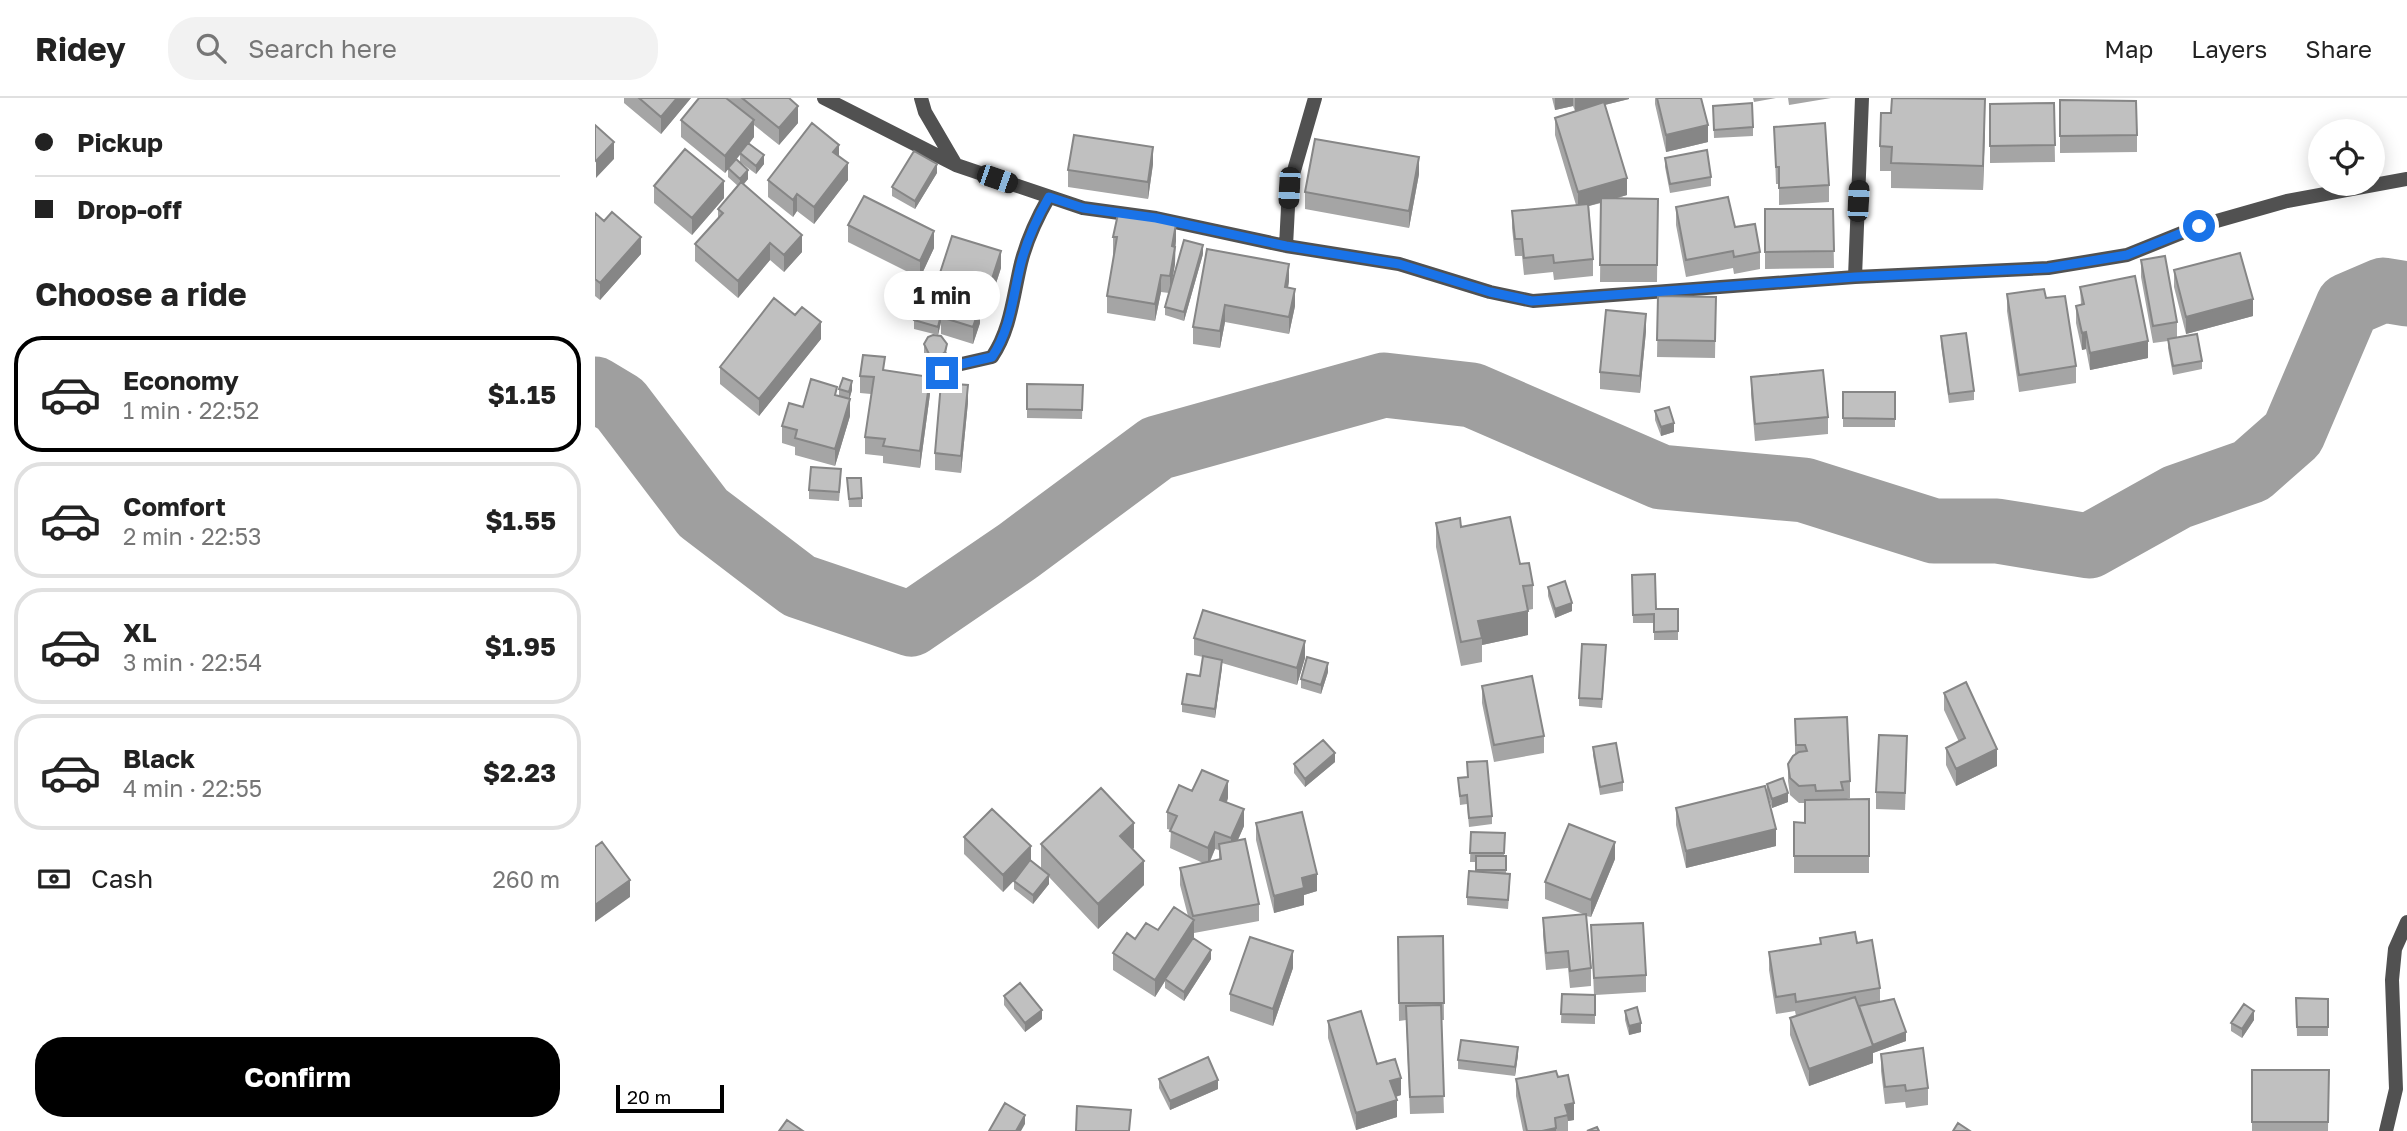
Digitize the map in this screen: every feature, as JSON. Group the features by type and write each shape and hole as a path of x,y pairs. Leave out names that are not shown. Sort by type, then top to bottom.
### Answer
{"street":[{"path":"824,98 956,164 1083,208 1156,218 1286,246 1399,264 1490,292 1532,301 1855,277 2048,268 2127,255 2199,226 2287,201 2407,178"},
{"path":"921,98 925,112 956,164"},
{"path":"1286,246 1289,188 1315,98"},
{"path":"1855,277 1862,98"},
{"path":"942,373 957,365 992,357 1003,340 1022,261 1034,224 1049,197"},
{"path":"2386,1131 2396,1089 2392,980 2395,949 2407,922"}],"building":[{"path":"639,98 677,98 661,117"},
{"path":"699,98 726,98 754,120 725,156 681,120"},
{"path":"742,98 789,98 798,106 779,128"},
{"path":"1657,98 1701,98 1708,125 1666,135"},
{"path":"1892,98 1985,99 1983,166 1891,163 1892,147 1880,146 1881,113 1891,113"},
{"path":"2060,100 2136,101 2137,135 2060,136"},
{"path":"1604,102 1627,178 1578,192 1555,118"},
{"path":"1752,103 1753,127 1714,130 1713,106"},
{"path":"2054,103 2055,145 1990,146 1990,104"},
{"path":"812,123 839,145 833,152 848,163 814,207 797,194 793,200 768,180"},
{"path":"1825,123 1829,185 1779,188 1774,127"},
{"path":"595,125 614,142 596,161 595,160"},
{"path":"1074,135 1153,147 1148,182 1068,170"},
{"path":"1315,139 1419,157 1409,211 1305,192"},
{"path":"748,143 764,155 756,166 740,153"},
{"path":"685,149 724,181 692,218 654,186"},
{"path":"1707,150 1711,177 1670,184 1665,158"},
{"path":"914,151 937,164 915,201 892,187"},
{"path":"736,159 748,170 740,179 728,168"},
{"path":"741,182 802,235 784,255 770,243 738,281 695,244 723,213 718,209"},
{"path":"864,196 934,231 920,261 848,225"},
{"path":"1728,197 1735,227 1755,224 1760,252 1734,257 1733,251 1686,260 1676,207"},
{"path":"1601,198 1658,199 1657,265 1600,265"},
{"path":"1588,204 1593,259 1554,263 1553,255 1524,258 1522,239 1515,239 1512,211"},
{"path":"1765,209 1833,209 1834,251 1765,252"},
{"path":"612,212 641,237 600,283 595,279 595,213 604,221"},
{"path":"1118,214 1176,224 1170,276 1161,275 1155,304 1107,296"},
{"path":"952,236 1001,251 986,297 966,291 963,301 980,306 973,327 941,317 953,280 939,276"},
{"path":"1184,240 1203,245 1184,312 1165,307"},
{"path":"1207,249 1289,264 1285,287 1295,289 1289,317 1225,305 1220,331 1193,327"},
{"path":"2240,253 2253,299 2186,317 2174,270"},
{"path":"2165,256 2177,322 2153,326 2141,260"},
{"path":"2135,276 2148,341 2090,353 2086,332 2082,333 2076,306 2084,304 2080,287"},
{"path":"923,283 947,290 938,327 914,320"},
{"path":"2044,289 2046,298 2065,296 2076,366 2019,375 2007,294"},
{"path":"1658,296 1716,297 1715,341 1657,340"},
{"path":"774,298 795,315 802,307 821,322 759,399 720,367"},
{"path":"1606,310 1646,314 1640,376 1600,372"},
{"path":"1966,333 1974,391 1949,394 1941,336"},
{"path":"2197,334 2202,361 2173,366 2168,339"},
{"path":"941,336 947,344 945,352 938,358 930,356 924,344 928,337"},
{"path":"863,355 885,357 883,370 930,377 920,451 883,446 885,439 865,437 874,377 860,376"},
{"path":"1823,370 1828,417 1755,424 1751,377"},
{"path":"843,378 852,381 849,392 839,389"},
{"path":"811,379 837,387 835,395 850,399 835,449 795,438 797,430 782,426 789,403 803,407"},
{"path":"941,383 968,385 961,456 935,453"},
{"path":"1027,384 1083,385 1082,410 1027,409"},
{"path":"1843,392 1895,392 1895,419 1843,418"},
{"path":"1669,407 1674,423 1661,427 1655,411"},
{"path":"811,467 841,469 839,492 809,490"},
{"path":"847,478 861,478 862,498 849,499"},
{"path":"1510,517 1520,564 1529,563 1533,585 1523,586 1528,611 1478,621 1482,638 1461,642 1436,523 1460,518 1461,527"},
{"path":"1655,574 1656,609 1678,609 1678,631 1654,632 1654,614 1633,615 1632,575"},
{"path":"1565,581 1572,603 1555,609 1548,587"},
{"path":"1203,610 1305,641 1297,668 1194,638"},
{"path":"1582,644 1606,645 1602,699 1579,698"},
{"path":"1203,656 1222,660 1215,709 1182,704 1187,674 1200,676"},
{"path":"1307,657 1328,663 1321,685 1301,679"},
{"path":"1532,676 1544,736 1494,745 1482,686"},
{"path":"1966,682 1997,749 1956,769 1946,748 1965,738 1944,693"},
{"path":"1847,717 1850,781 1841,782 1843,790 1816,791 1815,785 1799,786 1790,778 1788,764 1793,756 1807,751 1805,745 1796,745 1795,719"},
{"path":"1879,735 1907,736 1905,793 1876,792"},
{"path":"1323,740 1335,753 1305,779 1294,764"},
{"path":"1616,743 1623,782 1600,787 1593,747"},
{"path":"1487,761 1492,816 1469,818 1467,795 1460,796 1458,778 1468,777 1467,762"},
{"path":"1202,770 1228,781 1220,800 1244,809 1231,838 1215,832 1208,848 1170,831 1177,816 1167,812 1179,785 1192,791"},
{"path":"1783,778 1788,793 1772,799 1767,784"},
{"path":"1765,786 1776,829 1686,851 1676,808"},
{"path":"1101,788 1134,823 1120,836 1144,861 1098,904 1041,844"},
{"path":"1869,799 1869,856 1794,856 1794,822 1805,823 1805,800"},
{"path":"992,809 1031,846 1003,875 964,837"},
{"path":"1302,812 1317,874 1302,878 1304,888 1274,896 1256,823"},
{"path":"1569,824 1615,842 1591,900 1545,882"},
{"path":"1471,832 1505,833 1504,853 1470,853"},
{"path":"1245,839 1259,904 1193,916 1180,868 1221,859 1219,844"},
{"path":"602,842 630,880 595,905 595,847"},
{"path":"1476,856 1506,856 1506,870 1476,870"},
{"path":"1030,860 1049,875 1033,895 1014,881"},
{"path":"1469,871 1510,874 1508,900 1467,897"},
{"path":"1174,907 1194,920 1155,980 1113,953 1127,933 1135,939 1146,923 1158,930"},
{"path":"1586,914 1591,968 1570,971 1568,951 1546,953 1543,918"},
{"path":"1643,923 1646,975 1594,978 1591,925"},
{"path":"1855,932 1857,943 1872,940 1880,988 1796,1002 1795,994 1776,997 1769,952 1821,944 1820,938"},
{"path":"1443,936 1444,1003 1399,1003 1398,937"},
{"path":"1250,937 1293,951 1273,1009 1230,994"},
{"path":"1193,938 1211,950 1184,992 1165,979"},
{"path":"1020,983 1042,1010 1025,1023 1004,996"},
{"path":"1562,994 1595,995 1595,1015 1561,1014"},
{"path":"1855,997 1873,1046 1809,1069 1790,1018"},
{"path":"2296,998 2328,999 2328,1027 2297,1027"},
{"path":"1894,999 1906,1032 1873,1045 1859,1006"},
{"path":"2244,1004 2254,1011 2242,1029 2231,1023"},
{"path":"1441,1005 1444,1096 1410,1097 1406,1006"},
{"path":"1637,1007 1641,1023 1629,1026 1625,1011"},
{"path":"1361,1011 1377,1064 1395,1059 1401,1078 1390,1081 1397,1100 1356,1113 1328,1021"},
{"path":"1461,1040 1518,1047 1515,1067 1458,1060"},
{"path":"1923,1048 1928,1088 1906,1091 1905,1085 1885,1087 1881,1054"},
{"path":"1208,1057 1218,1080 1170,1101 1159,1079"},
{"path":"2252,1070 2329,1070 2328,1122 2252,1122"},
{"path":"1556,1071 1558,1077 1568,1075 1574,1103 1565,1105 1568,1115 1555,1118 1556,1128 1527,1131 1516,1079"},
{"path":"1005,1103 1025,1115 1016,1131 989,1131"},
{"path":"1077,1106 1131,1110 1129,1131 1076,1131"},
{"path":"787,1120 803,1131 779,1131"},
{"path":"1958,1123 1970,1131 1953,1131"}],"waterway":[{"path":"595,389 620,404 703,513 799,586 911,624 1018,551 1157,448 1384,385 1472,395 1661,477 1804,490 1934,531 1997,531 2089,546 2177,497 2251,471 2293,434 2348,305 2383,290 2407,294"}],"route":[{"path":"942,373 957,365 992,357 1003,340 1022,261 1034,224 1049,197 1083,208 1156,218 1286,246 1399,264 1490,292 1532,301 1855,277 2048,268 2127,255 2199,226"}]}
